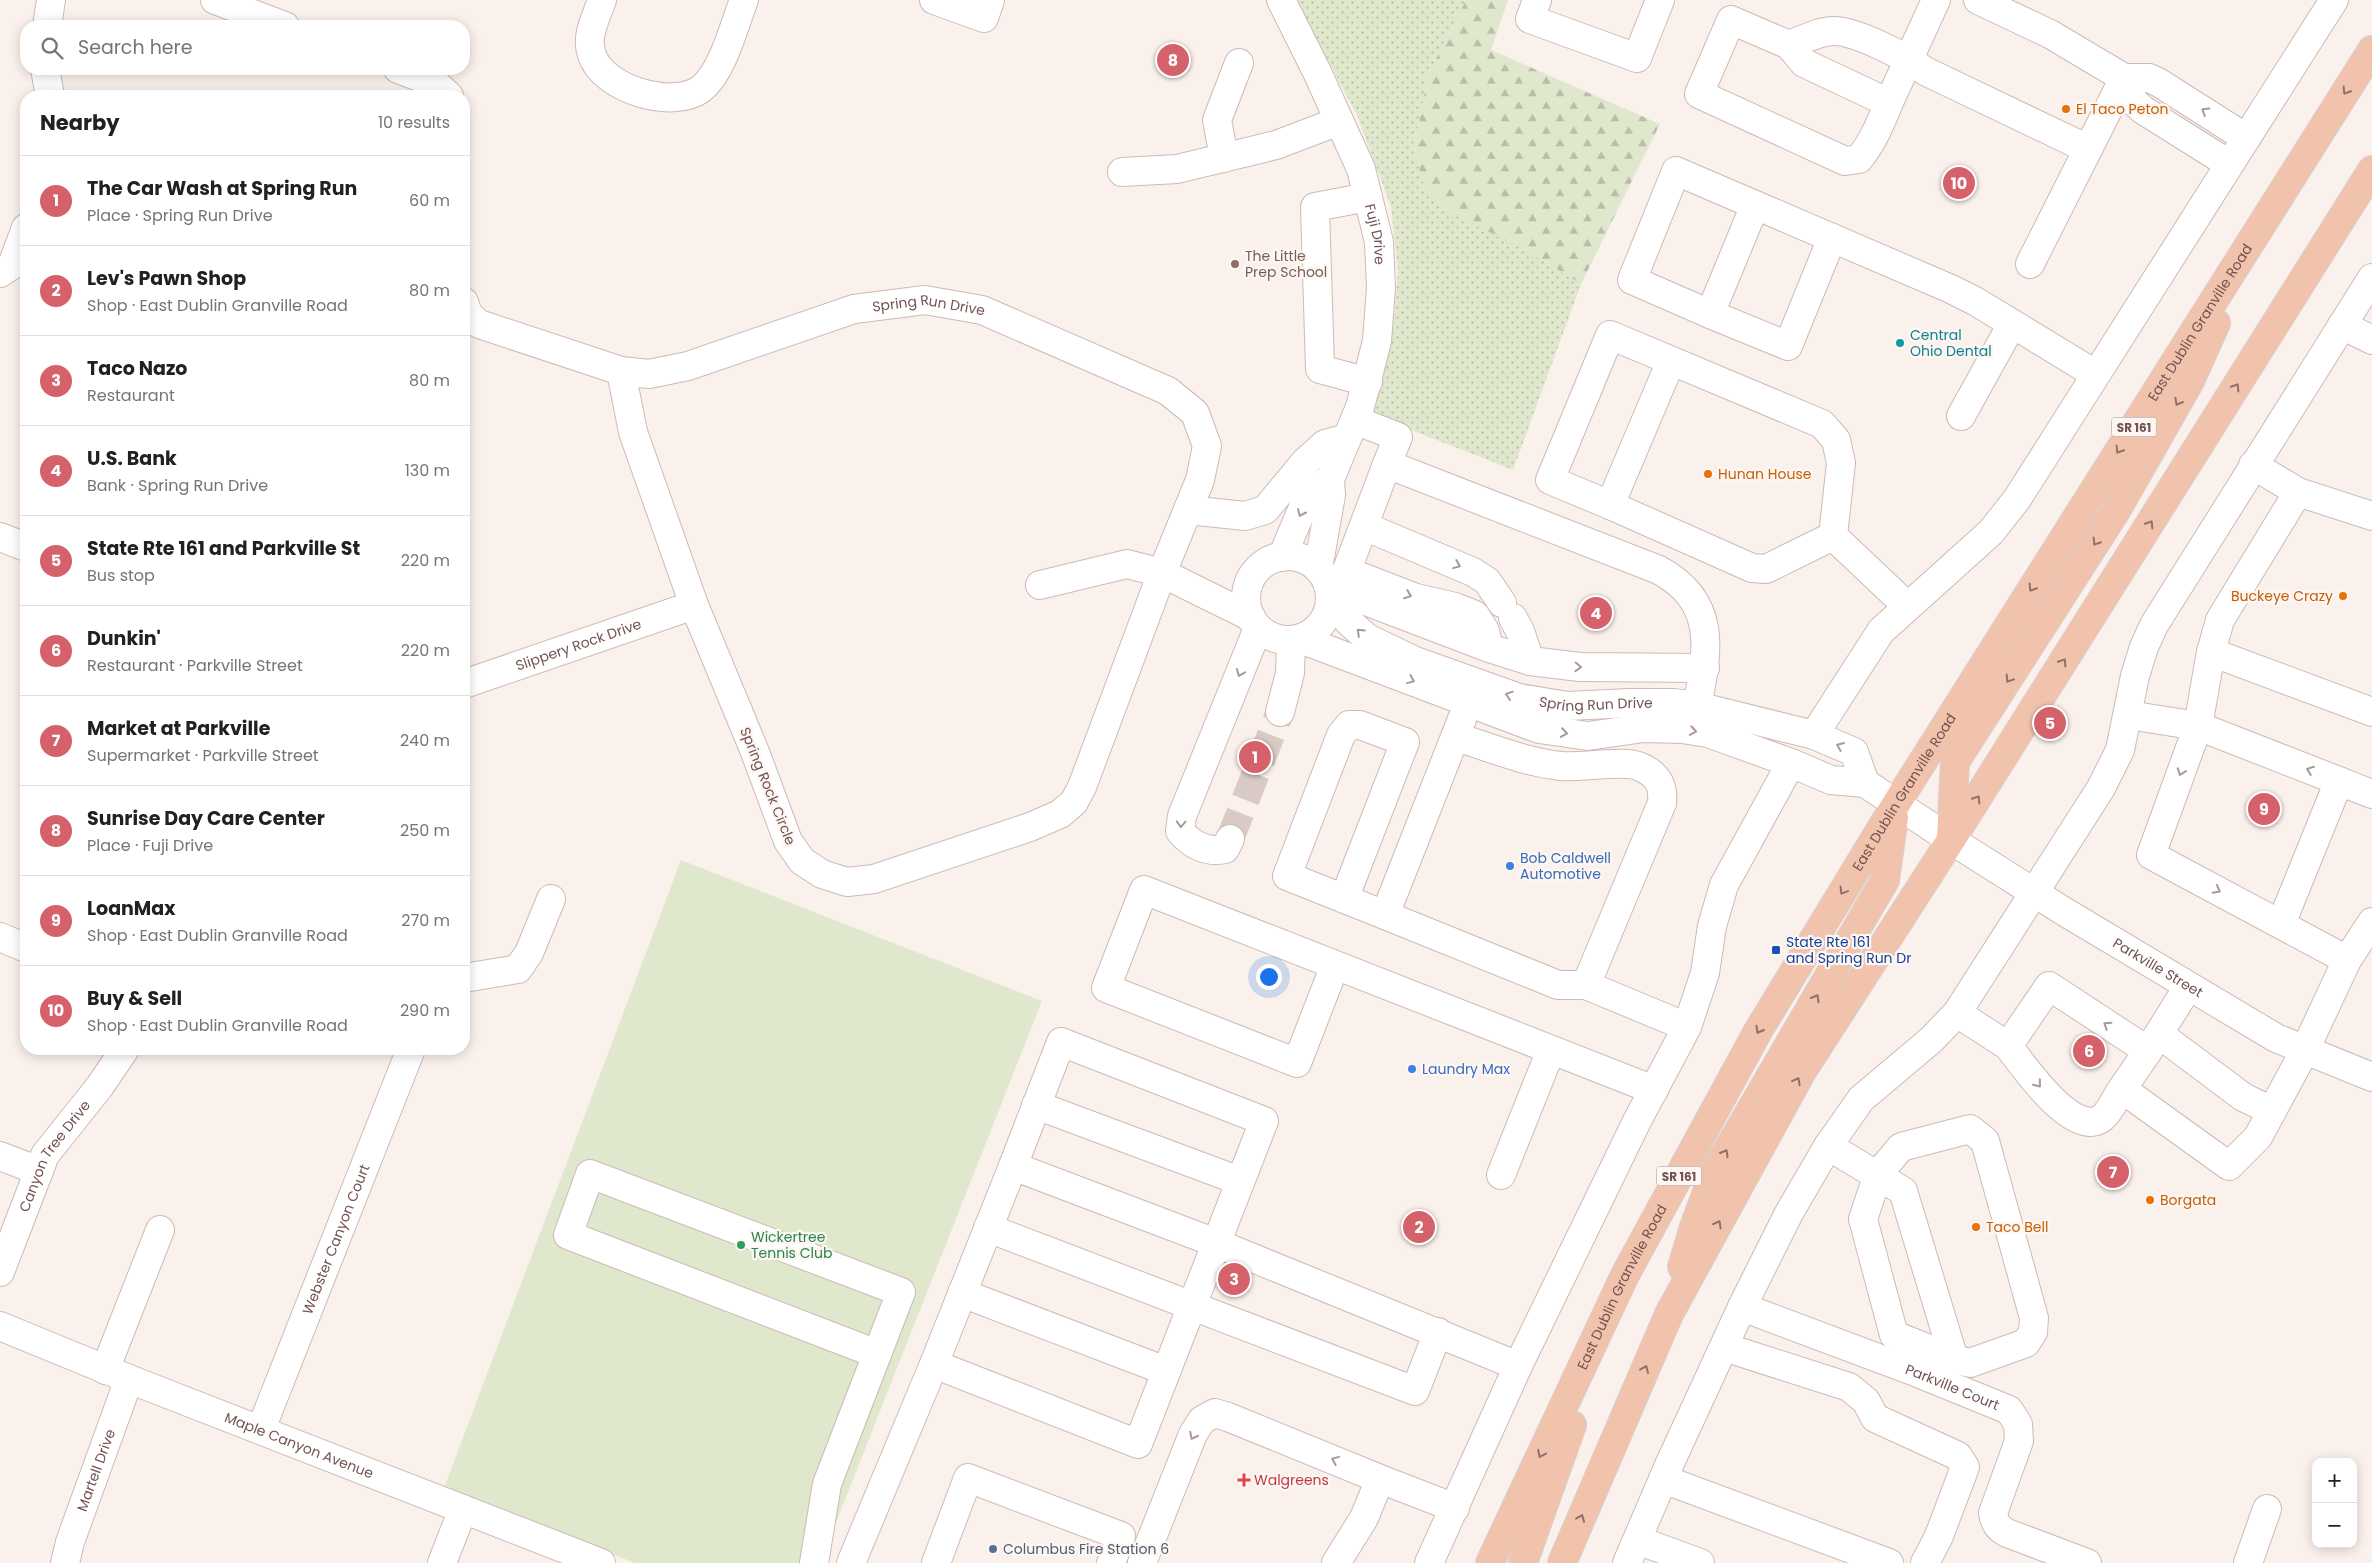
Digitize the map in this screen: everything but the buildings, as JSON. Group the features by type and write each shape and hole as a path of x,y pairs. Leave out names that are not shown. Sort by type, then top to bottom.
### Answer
{"main road":[{"name":"East Dublin Granville Road","path":"1490,1563 1625,1275 1758,1031 1896,804 2372,50"},
{"path":"1562,1563 1669,1314 1801,1073 1951,840 2372,170"},
{"path":"1951,840 1956,762 2116,511 2190,382 2258,231"},
{"path":"1669,1314 1694,1227 1714,1173 1884,880 1896,804"},
{"path":"1523,1563 1625,1275"}],"street":[{"path":"48,20 51,0"},
{"path":"215,0 269,20"},
{"path":"602,0 589,35 592,56 604,73 620,84 651,96 674,99 700,89 717,69 744,0"},
{"path":"934,0 984,18 990,0"},
{"name":"Fuji Drive","path":"1281,0 1361,169 1378,242 1381,288 1377,341 1368,382 1330,479 1332,495 1318,569"},
{"path":"1537,0 1530,19 1637,58 1660,0"},
{"path":"1889,103 1804,63 1789,44 1732,20 1700,94 1845,161 1859,159 1869,148 1936,0"},
{"path":"1978,0 2050,34 2124,78 2150,78 2158,82 2246,138"},
{"path":"1814,735 1882,631 1907,606 1992,532 2017,499 2331,1"},
{"path":"1789,44 1832,31 1845,32 1909,59 1924,71 2088,148"},
{"path":"1224,158 1217,120 1239,62"},
{"path":"45,75 49,90"},
{"path":"414,75 435,83 443,90"},
{"path":"2030,264 2124,78"},
{"path":"2124,78 2134,102 2143,110 2229,164"},
{"path":"1122,172 1177,169 1224,158 1276,145 1339,121"},
{"path":"1832,238 1788,346 1632,280 1676,171 1951,289 2095,374"},
{"path":"1368,197 1315,207 1320,369 1368,382"},
{"path":"1710,314 1755,205"},
{"path":"0,273 12,265 20,244"},
{"path":"1700,1563 1632,1551 1742,1306 1789,1213 1828,1146 1861,1099 1931,1040 1957,1012 2112,768 2120,750 2135,676 2144,647 2154,625 2372,278"},
{"name":"Spring Run Drive","path":"470,316 479,324 622,370 649,374 688,366 854,309 925,300 982,310 1168,391 1195,413 1207,446 1200,480 1162,573"},
{"path":"1961,416 2012,324"},
{"path":"2342,325 2372,340"},
{"path":"1610,335 1822,424 1836,440 1841,463 1833,536 1766,569 1752,568 1550,480 1610,335"},
{"path":"1610,505 1671,361"},
{"name":"Spring Rock Circle","path":"622,370 634,432 694,605 755,752 788,840 802,861 822,874 847,882 874,879 1030,827 1060,814 1074,802 1082,786 1162,573"},
{"path":"1188,510 1245,516 1265,510 1305,462 1325,444 1351,429 1398,437 1346,571 1416,598 1455,607 1475,615 1485,631 1490,648 1530,661 1580,667 1705,668"},
{"path":"1387,464 1660,570 1675,578 1688,590 1700,612 1707,645 1705,668 1697,706"},
{"path":"2253,465 2298,492 2372,516"},
{"path":"1282,557 1310,491 1330,479"},
{"path":"2298,492 2220,620 2211,652 2198,726 2151,855 2347,960"},
{"path":"1364,526 1473,572 1487,580 1520,631 1530,661"},
{"path":"1833,536 1907,606"},
{"path":"0,537 20,545"},
{"path":"1040,585 1127,564 1162,573 1194,589 1254,622 1268,635 1279,639 1295,639 1313,632 1323,622 1329,608 1330,594 1326,581 1318,569 1308,561 1295,557 1282,557 1269,561 1259,568 1251,579 1247,591 1247,604 1254,622 1182,816 1180,831 1188,842 1215,852 1224,849 1230,839"},
{"path":"1194,589 1251,579"},
{"name":"Spring Run Drive","path":"1295,639 1539,729 1563,734 1588,736 1644,728 1682,729 1700,732 1791,763 1831,780 1866,783 1854,752 1814,735 1697,706 1674,703 1639,703 1568,706 1519,698 1415,661 1367,638 1348,621 1330,594"},
{"name":"Slippery Rock Drive","path":"470,682 694,605"},
{"path":"1280,712 1290,673 1295,639"},
{"path":"2211,652 2372,712"},
{"path":"1385,915 1457,736 1467,703"},
{"path":"2128,715 2198,726 2372,794"},
{"path":"1344,899 1405,742 1360,725 1349,725 1341,734 1287,876 1344,899 1385,915 1558,985 1586,985 1687,1026"},
{"path":"1457,736 1528,760 1561,766 1636,765 1656,775 1664,789 1662,803 1586,985"},
{"path":"1430,1563 1518,1366 1687,1026 1705,973 1712,926 1724,886 1791,763"},
{"path":"2281,924 2339,781"},
{"path":"1866,783 1951,840"},
{"name":"Parkville Street","path":"1951,840 2188,987 2276,1038 2372,1078"},
{"path":"1335,965 1297,1063 1106,988 1144,890 1654,1090"},
{"path":"470,977 518,969 530,953 551,899"},
{"path":"2122,1089 2229,1166 2258,1137 2304,1050 2347,960 2372,922"},
{"path":"0,938 20,946"},
{"path":"2008,1046 2049,986 2154,1042 2243,1097 2272,1111"},
{"path":"1957,1012 2008,1046 2050,1098 2079,1120 2089,1123 2102,1118 2154,1042 2188,987"},
{"path":"851,1563 934,1364 1061,1042 1264,1121 1138,1444 934,1364"},
{"path":"1501,1175 1551,1050"},
{"name":"Canyon Tree Drive","path":"0,1272 45,1155 100,1086 122,1055"},
{"name":"Webster Canyon Court","path":"261,1429 409,1055"},
{"path":"1036,1105 1240,1181"},
{"path":"1970,1129 1985,1141 2034,1318 2033,1332 2026,1343 1970,1363 1954,1360 1894,1335 1863,1219 1878,1174 1901,1147 1970,1129"},
{"path":"1828,1146 1878,1174 1903,1191 1954,1360"},
{"path":"0,1156 39,1171"},
{"path":"1013,1166 1216,1243 1518,1366"},
{"path":"814,1563 827,1484 878,1354 901,1292 590,1174 568,1235 878,1354"},
{"path":"988,1228 1415,1391 1438,1332"},
{"name":"Martell Drive","path":"65,1563 117,1375 160,1230"},
{"path":"962,1293 1166,1371"},
{"name":"Parkville Court","path":"1742,1306 2009,1410 2018,1424 2019,1440 1993,1513 1994,1522 1999,1529 2007,1533 2088,1563"},
{"name":"Maple Canyon Avenue","path":"0,1326 117,1375 261,1429 601,1563"},
{"path":"1724,1347 1848,1387 1866,1401 1876,1418 1958,1456 1965,1467 1939,1536 1925,1563"},
{"path":"1142,1563 1193,1434 1202,1420 1215,1413 1455,1508"},
{"path":"936,1563 968,1478 1121,1536 1111,1563"},
{"path":"1336,1563 1364,1518 1380,1479"},
{"path":"1663,1479 1889,1563"},
{"path":"442,1563 463,1509"},
{"path":"2248,1563 2267,1509"}],"green space":[{"path":"1296,0 1466,0 1428,75 1414,149 1529,252 1581,284 1513,470 1368,413 1382,377 1393,330 1398,271 1391,207 1357,115"},
{"path":"1466,0 1508,0 1491,50 1660,124 1581,284 1529,252 1444,209 1423,183 1414,149 1428,75"},
{"name":"Wickertree Tennis Club","path":"681,860 1042,1001 820,1563 635,1563 444,1488"}],"tunnel":[{"path":"1230,839 1280,712"}],"place":[{"name":"Sunrise Day Care Center","path":"1173,60"},
{"name":"El Taco Peton","path":"2066,109"},
{"name":"Buy & Sell","path":"1959,183"},
{"name":"The Little Prep School","path":"1235,264"},
{"name":"Central Ohio Dental","path":"1900,343"},
{"name":"Hunan House","path":"1708,474"},
{"name":"Buckeye Crazy","path":"2343,596"},
{"name":"U.S. Bank","path":"1596,613"},
{"name":"State Rte 161 and Parkville St","path":"2050,723"},
{"name":"The Car Wash at Spring Run","path":"1255,757"},
{"name":"LoanMax","path":"2264,809"},
{"name":"Bob Caldwell Automotive","path":"1510,866"},
{"name":"State Rte 161 and Spring Run Dr","path":"1776,950"},
{"name":"Dunkin'","path":"2089,1051"},
{"name":"Laundry Max","path":"1412,1069"},
{"name":"Market at Parkville","path":"2113,1172"},
{"name":"Borgata","path":"2150,1200"},
{"name":"Lev's Pawn Shop","path":"1419,1227"},
{"name":"Taco Bell","path":"1976,1227"},
{"name":"Wickertree Tennis Club","path":"741,1245"},
{"name":"Taco Nazo","path":"1234,1279"},
{"name":"Walgreens","path":"1244,1480"},
{"name":"Columbus Fire Station 6","path":"993,1549"}]}
